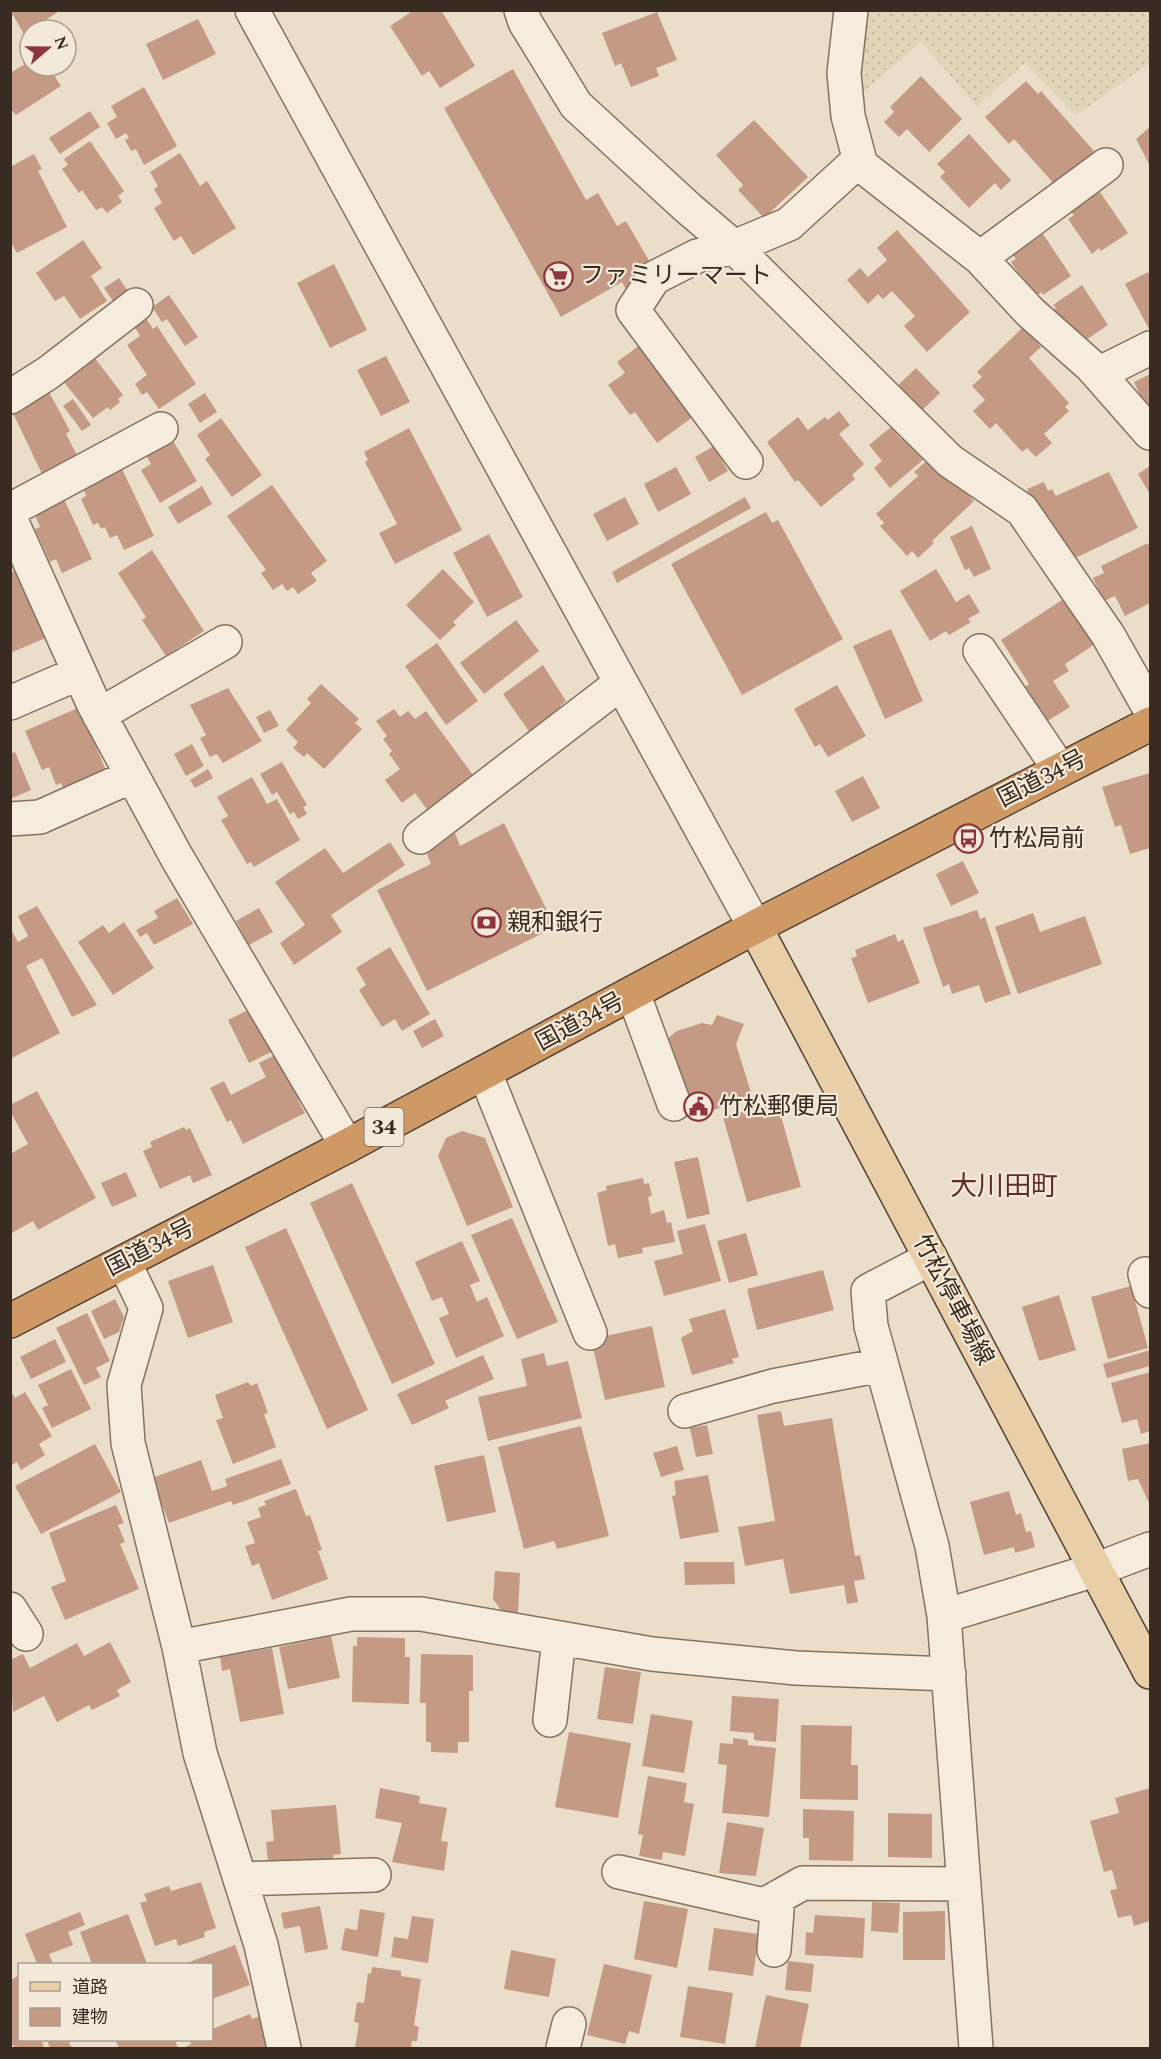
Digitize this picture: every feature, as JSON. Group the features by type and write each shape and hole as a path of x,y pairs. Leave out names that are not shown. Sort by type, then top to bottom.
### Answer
{"highway":[{"name":"国道34号","path":"10,1321 347,1146 755,927 1150,722"}],"main road":[{"name":"竹松停車場線","path":"755,927 1150,1672"}],"street":[{"path":"252,10 755,927"},
{"path":"521,10 525,22 576,105 679,201 734,247 950,461 1022,510 1108,635 1150,722"},
{"path":"851,10 844,73 848,116 861,165 980,258 1029,312 1098,374 1150,433"},
{"path":"746,462 633,310 654,278 698,256 734,247 789,224 859,160"},
{"path":"980,258 1106,165"},
{"path":"10,396 48,373 136,305"},
{"path":"1098,374 1150,348"},
{"path":"10,510 161,429"},
{"path":"10,518 99,716 176,856 347,1146"},
{"path":"99,716 225,642"},
{"path":"980,651 1060,770"},
{"path":"10,703 79,674"},
{"path":"420,837 621,682"},
{"path":"10,819 40,817 132,776"},
{"path":"633,993 674,1104"},
{"path":"485,1073 590,1333"},
{"path":"931,1258 868,1291 871,1326 932,1546 944,1616 976,2049"},
{"path":"124,1262 146,1308 123,1385 128,1443 178,1647 200,1752 261,1945 284,2049"},
{"path":"685,1411 773,1386 881,1365"},
{"path":"944,1616 1095,1570 1150,1549"},
{"path":"178,1647 351,1614 421,1614 652,1654 796,1668 949,1674"},
{"path":"550,1720 559,1638"},
{"path":"619,1872 764,1905 804,1883 964,1884"},
{"path":"241,1879 374,1875"},
{"path":"774,1950 778,1897"}],"shaded area":[{"path":"859,11 1150,11 1150,63 1076,115 1025,63 977,106 921,42 855,99"}],"building":[{"path":"10,10 61,10 49,18 18,18 18,24"},
{"path":"414,10 441,10 475,66 440,88 429,71 422,76 390,26"},
{"path":"657,12 677,60 656,68 659,76 631,87 621,63 615,66 602,33"},
{"path":"198,19 216,54 163,80 146,44"},
{"path":"18,68 18,78 56,78 61,86 16,115 10,108 10,73"},
{"path":"513,69 586,200 598,193 617,226 626,221 651,264 635,272 641,282 626,290 622,282 561,317 444,108"},
{"path":"921,76 962,119 929,152 907,129 899,137 884,122 894,112 890,107"},
{"path":"1026,81 1038,94 1041,91 1094,151 1056,186 1014,139 1009,144 985,117"},
{"path":"144,87 177,146 144,165 136,149 131,151 125,140 129,138 126,133 116,139 107,123 117,117 111,106"},
{"path":"90,111 100,127 60,154 49,138"},
{"path":"754,120 808,177 764,218 738,190 743,185 716,155"},
{"path":"1150,127 1150,166 1136,139"},
{"path":"969,134 1011,180 1001,190 995,183 969,208 940,177 945,172 937,164"},
{"path":"90,141 124,191 118,196 122,202 107,213 102,207 96,210 82,190 79,193 62,169 68,165 64,159"},
{"path":"180,153 200,186 207,181 236,228 193,255 181,236 174,241 154,208 162,203 154,189 158,186 150,172"},
{"path":"34,154 42,169 38,171 67,227 17,253 10,241 10,167"},
{"path":"1100,192 1128,233 1101,251 1099,248 1092,254 1068,219 1074,215 1070,211"},
{"path":"897,230 970,312 927,352 904,326 915,316 892,291 883,299 878,294 868,304 847,280 860,268 868,277 887,260 877,248"},
{"path":"1043,234 1071,276 1043,295 1042,292 1034,297 1011,262 1016,259 1013,255"},
{"path":"83,240 102,268 91,276 107,301 80,319 64,296 55,301 36,273"},
{"path":"334,264 367,330 330,348 297,283"},
{"path":"1148,272 1150,277 1150,331 1125,284"},
{"path":"119,278 132,297 117,307 104,288"},
{"path":"1082,285 1108,325 1083,342 1050,312 1056,308 1053,305"},
{"path":"169,295 198,337 185,346 167,319 162,322 152,307"},
{"path":"146,318 153,329 157,326 196,384 159,409 147,392 142,395 135,384 147,375 127,345 140,336 134,326"},
{"path":"1023,327 1041,347 1029,358 1069,403 1065,407 1069,411 1044,434 1052,443 1036,457 1027,448 1022,452 996,423 990,429 973,411 985,400 972,386 982,377 977,372"},
{"path":"641,344 693,417 657,443 635,412 630,415 608,385 625,373 617,362"},
{"path":"386,356 410,402 381,416 357,370"},
{"path":"94,357 123,395 118,399 120,402 110,410 108,407 93,418 63,381"},
{"path":"916,368 940,393 917,415 894,389"},
{"path":"1150,374 1150,417 1134,382"},
{"path":"48,390 70,431 66,434 77,455 74,457 76,461 60,470 58,465 42,474 11,409"},
{"path":"205,393 217,412 200,423 188,404"},
{"path":"73,399 91,425 82,431 63,406"},
{"path":"839,411 850,425 839,434 864,464 852,475 855,479 821,507 798,480 795,482 767,442 798,417 808,430 825,417 828,420"},
{"path":"221,418 262,475 232,497 205,459 210,455 197,435"},
{"path":"891,427 901,439 906,435 924,459 890,488 874,468 882,461 869,445"},
{"path":"409,428 462,530 395,564 379,533 397,524 365,462 368,460 364,452"},
{"path":"169,434 197,481 160,503 141,470 151,464 143,450"},
{"path":"714,446 728,471 709,482 695,457"},
{"path":"932,456 974,501 932,541 934,543 918,558 912,551 907,556 880,526 884,523 876,514 918,476 914,472"},
{"path":"1150,466 1150,494 1138,474"},
{"path":"676,467 691,494 658,512 644,484"},
{"path":"122,469 154,536 124,550 117,535 110,538 105,527 101,529 98,523 93,525 81,499 86,496 83,488"},
{"path":"1109,472 1138,528 1071,560 1031,499 1027,489 1044,482 1048,491 1052,489 1056,496"},
{"path":"272,485 327,561 311,573 317,581 298,594 293,587 287,591 282,584 273,590 261,573 266,570 227,516"},
{"path":"202,486 212,504 178,524 168,507"},
{"path":"625,497 639,524 607,541 593,514"},
{"path":"745,497 751,508 617,583 612,572"},
{"path":"64,499 92,559 62,573 56,559 50,562 35,529 40,527 34,513"},
{"path":"766,512 772,523 778,520 843,639 742,695 671,564"},
{"path":"972,526 991,569 974,577 969,568 965,570 950,537"},
{"path":"489,534 523,597 487,617 453,553"},
{"path":"1148,543 1150,603 1125,616 1115,596 1104,601 1093,578 1104,573 1101,566"},
{"path":"152,550 204,631 166,656 142,620 146,617 118,573"},
{"path":"19,569 48,637 10,653 10,573"},
{"path":"443,569 474,602 453,622 456,625 440,640 406,605"},
{"path":"936,569 956,602 969,594 980,612 968,619 971,622 949,635 946,631 930,641 900,591"},
{"path":"1065,598 1095,644 1065,664 1069,671 1053,681 1070,707 1041,725 1019,691 1029,684 1001,640"},
{"path":"516,620 539,651 484,694 460,663"},
{"path":"891,629 923,701 885,719 853,646"},
{"path":"437,643 478,701 446,725 405,666"},
{"path":"543,665 566,701 560,706 563,712 533,737 503,694"},
{"path":"321,684 359,719 355,723 362,729 324,769 307,753 304,757 293,748 298,742 286,730 311,703 307,699"},
{"path":"837,685 866,736 828,757 820,744 815,747 794,709"},
{"path":"228,688 262,741 223,763 217,754 210,757 200,738 206,735 190,705"},
{"path":"80,707 107,773 65,791 61,783 56,785 49,767 42,770 25,731"},
{"path":"394,709 400,717 408,711 415,719 426,711 473,775 469,778 471,782 429,812 415,793 402,803 385,780 400,769 389,754 392,751 383,739 387,736 376,721"},
{"path":"270,710 279,726 264,733 256,717"},
{"path":"192,744 204,766 186,776 174,754"},
{"path":"15,752 31,790 10,799 10,754"},
{"path":"282,762 307,805 303,807 307,814 298,819 294,812 290,814 277,792 272,795 260,774"},
{"path":"208,769 213,778 195,788 190,780"},
{"path":"1150,773 1150,848 1130,854 1121,825 1115,827 1102,787"},
{"path":"863,776 880,808 852,822 835,791"},
{"path":"252,777 267,804 277,799 300,840 254,867 251,862 247,864 221,820 228,816 217,797"},
{"path":"504,823 555,927 427,991 377,890 431,864 427,854 455,833 460,846"},
{"path":"390,842 405,865 331,915 342,932 294,965 280,943 305,925 275,882 325,848 343,873"},
{"path":"963,861 979,893 951,906 936,874"},
{"path":"177,898 193,924 154,945 147,933 140,937 136,930 158,918 154,911"},
{"path":"37,906 97,1005 72,1017 42,958 26,966 60,1033 10,1059 10,928 18,942 28,936 18,916"},
{"path":"259,908 273,932 249,945 236,921"},
{"path":"977,910 980,919 985,917 1011,994 985,1003 979,985 952,994 949,984 943,987 923,928"},
{"path":"1033,913 1040,932 1085,916 1102,964 1018,994 995,927"},
{"path":"124,922 154,968 113,995 78,942 103,925 109,933"},
{"path":"895,934 898,942 903,939 920,983 868,1003 851,958 857,956 855,950"},
{"path":"390,947 430,1014 402,1031 395,1019 382,1027 359,990 366,985 356,968"},
{"path":"248,1010 253,1019 261,1015 277,1049 249,1063 228,1020"},
{"path":"717,1015 744,1024 736,1044 752,1096 697,1116 668,1038 677,1031 702,1023 712,1025"},
{"path":"435,1019 444,1036 422,1048 413,1031"},
{"path":"275,1055 293,1089 300,1085 305,1096 298,1100 305,1113 243,1144 231,1120 227,1122 210,1088 224,1081 231,1095 266,1077 259,1063"},
{"path":"37,1091 96,1198 38,1230 33,1221 10,1234 10,1154 28,1144 10,1111 10,1105"},
{"path":"777,1102 801,1187 747,1202 723,1117"},
{"path":"184,1127 186,1130 190,1128 212,1175 193,1183 190,1175 160,1189 143,1151 152,1147 150,1142"},
{"path":"462,1131 485,1138 513,1207 467,1226 438,1156 446,1138"},
{"path":"698,1157 710,1214 687,1219 674,1162"},
{"path":"126,1172 137,1196 112,1207 101,1183"},
{"path":"643,1178 644,1184 649,1183 652,1196 648,1197 651,1214 664,1210 667,1223 671,1222 675,1242 642,1248 643,1253 618,1258 615,1244 608,1246 597,1193 607,1190 606,1186"},
{"path":"352,1183 435,1364 392,1384 310,1203"},
{"path":"512,1218 558,1322 517,1339 471,1235"},
{"path":"705,1224 721,1281 664,1296 654,1261 683,1254 677,1231"},
{"path":"286,1228 368,1410 327,1429 245,1247"},
{"path":"746,1233 758,1275 729,1283 717,1241"},
{"path":"462,1241 480,1281 470,1285 477,1302 487,1297 504,1336 456,1358 439,1318 449,1314 442,1297 432,1301 415,1262"},
{"path":"213,1265 233,1322 188,1338 168,1281"},
{"path":"823,1270 834,1310 757,1330 747,1289"},
{"path":"1131,1286 1148,1348 1108,1359 1091,1297"},
{"path":"1059,1295 1076,1350 1039,1361 1022,1307"},
{"path":"115,1299 124,1317 119,1332 104,1339 91,1311"},
{"path":"725,1309 739,1357 732,1359 734,1363 692,1375 681,1338 693,1331 689,1319"},
{"path":"87,1313 110,1361 96,1368 101,1377 84,1385 56,1328"},
{"path":"652,1326 665,1387 605,1400 591,1339"},
{"path":"55,1339 66,1362 31,1379 20,1357"},
{"path":"1150,1350 1150,1366 1107,1378 1103,1364"},
{"path":"544,1353 547,1366 568,1361 582,1418 488,1441 478,1397 527,1386 521,1359"},
{"path":"483,1355 494,1379 445,1401 449,1408 412,1425 397,1394"},
{"path":"71,1369 91,1409 52,1428 42,1408 48,1405 38,1385"},
{"path":"1150,1372 1150,1431 1141,1434 1137,1419 1122,1423 1111,1383"},
{"path":"248,1382 251,1386 257,1383 268,1413 264,1414 276,1447 233,1464 216,1420 223,1418 215,1395"},
{"path":"10,1390 15,1398 25,1392 52,1436 39,1444 45,1455 21,1470 17,1462 10,1466"},
{"path":"781,1411 784,1426 832,1418 855,1556 860,1555 865,1579 854,1581 858,1602 847,1604 844,1585 790,1594 783,1559 745,1566 738,1527 775,1521 757,1415"},
{"path":"707,1425 713,1454 696,1457 690,1428"},
{"path":"581,1426 609,1536 557,1549 554,1541 524,1549 498,1447"},
{"path":"1150,1443 1150,1505 1138,1479 1128,1481 1122,1449"},
{"path":"95,1444 121,1492 41,1534 15,1486"},
{"path":"677,1446 684,1470 661,1477 653,1453"},
{"path":"484,1455 496,1512 447,1522 434,1466"},
{"path":"281,1459 291,1484 233,1505 231,1501 169,1523 152,1478 201,1460 212,1491 227,1486 225,1479"},
{"path":"708,1475 719,1532 680,1539 672,1496 676,1495 674,1481"},
{"path":"296,1489 306,1516 310,1515 322,1550 318,1551 328,1579 272,1600 259,1563 252,1566 245,1546 255,1543 247,1522 261,1517 258,1508 266,1505 264,1501"},
{"path":"1009,1491 1016,1515 1021,1513 1026,1532 1031,1531 1035,1547 1015,1553 1014,1547 984,1555 970,1502"},
{"path":"116,1505 124,1523 118,1525 125,1542 120,1544 139,1589 65,1620 51,1587 66,1581 49,1533"},
{"path":"684,1562 734,1562 735,1584 685,1585"},
{"path":"495,1571 520,1573 518,1614 503,1613 493,1599"},
{"path":"331,1636 340,1678 288,1689 279,1647"},
{"path":"357,1637 405,1638 405,1657 410,1657 409,1704 352,1702 353,1646 357,1646"},
{"path":"110,1642 131,1682 117,1690 120,1696 92,1710 89,1705 57,1722 44,1696 13,1712 10,1660 23,1654 30,1668 77,1643 84,1656"},
{"path":"272,1648 284,1714 240,1722 230,1669 222,1671 220,1657"},
{"path":"421,1654 473,1655 473,1691 469,1691 469,1742 458,1742 458,1753 431,1752 431,1742 426,1742 426,1703 420,1703"},
{"path":"605,1667 641,1672 633,1724 597,1719"},
{"path":"732,1696 779,1699 776,1742 754,1740 754,1733 730,1731"},
{"path":"651,1714 693,1721 684,1773 642,1766"},
{"path":"801,1725 852,1726 851,1765 858,1765 858,1800 800,1799"},
{"path":"569,1732 631,1743 618,1818 555,1807"},
{"path":"733,1738 748,1740 748,1745 776,1748 769,1817 722,1813 727,1765 718,1764 720,1743 733,1744"},
{"path":"648,1776 687,1783 684,1802 694,1804 685,1856 663,1852 662,1860 639,1856 643,1835 638,1834"},
{"path":"380,1788 420,1796 419,1803 447,1808 441,1841 448,1842 444,1871 392,1862 402,1823 375,1818"},
{"path":"1150,1788 1150,1921 1134,1926 1131,1915 1118,1918 1110,1890 1117,1889 1112,1870 1104,1872 1090,1821 1119,1813 1115,1798"},
{"path":"336,1805 341,1854 333,1855 334,1861 287,1865 286,1860 268,1862 266,1842 274,1841 271,1810"},
{"path":"803,1809 854,1811 853,1861 809,1860 809,1838 803,1838"},
{"path":"888,1813 932,1814 932,1858 888,1857"},
{"path":"727,1822 764,1828 756,1876 719,1873"},
{"path":"201,1882 216,1928 204,1932 205,1937 178,1946 176,1939 155,1946 140,1903 147,1901 144,1894 169,1886 171,1891"},
{"path":"644,1901 688,1909 677,1968 634,1959"},
{"path":"872,1902 900,1903 898,1933 871,1931"},
{"path":"320,1906 328,1949 305,1953 300,1926 284,1929 281,1913"},
{"path":"360,1909 385,1913 378,1957 341,1950 345,1928 357,1930"},
{"path":"945,1911 945,1960 903,1960 903,1912"},
{"path":"80,1912 85,1925 68,1932 73,1945 49,1954 53,1963 37,1963 25,1934"},
{"path":"128,1914 147,1963 92,1963 80,1932"},
{"path":"815,1915 865,1918 863,1958 805,1955 806,1932 813,1933"},
{"path":"412,1916 434,1919 428,1963 391,1957 394,1937 408,1939"},
{"path":"714,1928 759,1934 753,1976 708,1970"},
{"path":"235,1945 250,1985 213,1999 213,1963 187,1963"},
{"path":"511,1950 556,1959 549,1997 504,1989"},
{"path":"788,1961 814,1964 811,1992 785,1990"},
{"path":"604,1964 652,1975 639,2034 629,2031 625,2044 587,2035"},
{"path":"372,1967 401,1971 401,1976 421,1979 414,2025 419,2027 417,2041 412,2041 411,2048 355,2048 359,2023 354,2022 357,2002 364,2003 368,1973 371,1974"},
{"path":"18,1977 18,2041 42,2041 44,2046 41,2048 16,2048 10,2042 10,1981"},
{"path":"688,1986 733,1993 725,2044 680,2037"},
{"path":"766,1995 809,2004 800,2048 755,2048"},
{"path":"250,2014 252,2019 266,2014 270,2048 183,2048 191,2044 190,2041 213,2041 213,2029"},
{"path":"47,2041 68,2041 72,2048 50,2048"},
{"path":"116,2041 175,2041 178,2048 119,2048"}],"place":[{"name":"ファミリーマート","path":"559,276"},
{"name":"竹松局前","path":"968,839"},
{"name":"親和銀行","path":"486,923"},
{"name":"竹松郵便局","path":"698,1107"}],"district":[{"name":"大川田町","path":"1004,1187"}]}
